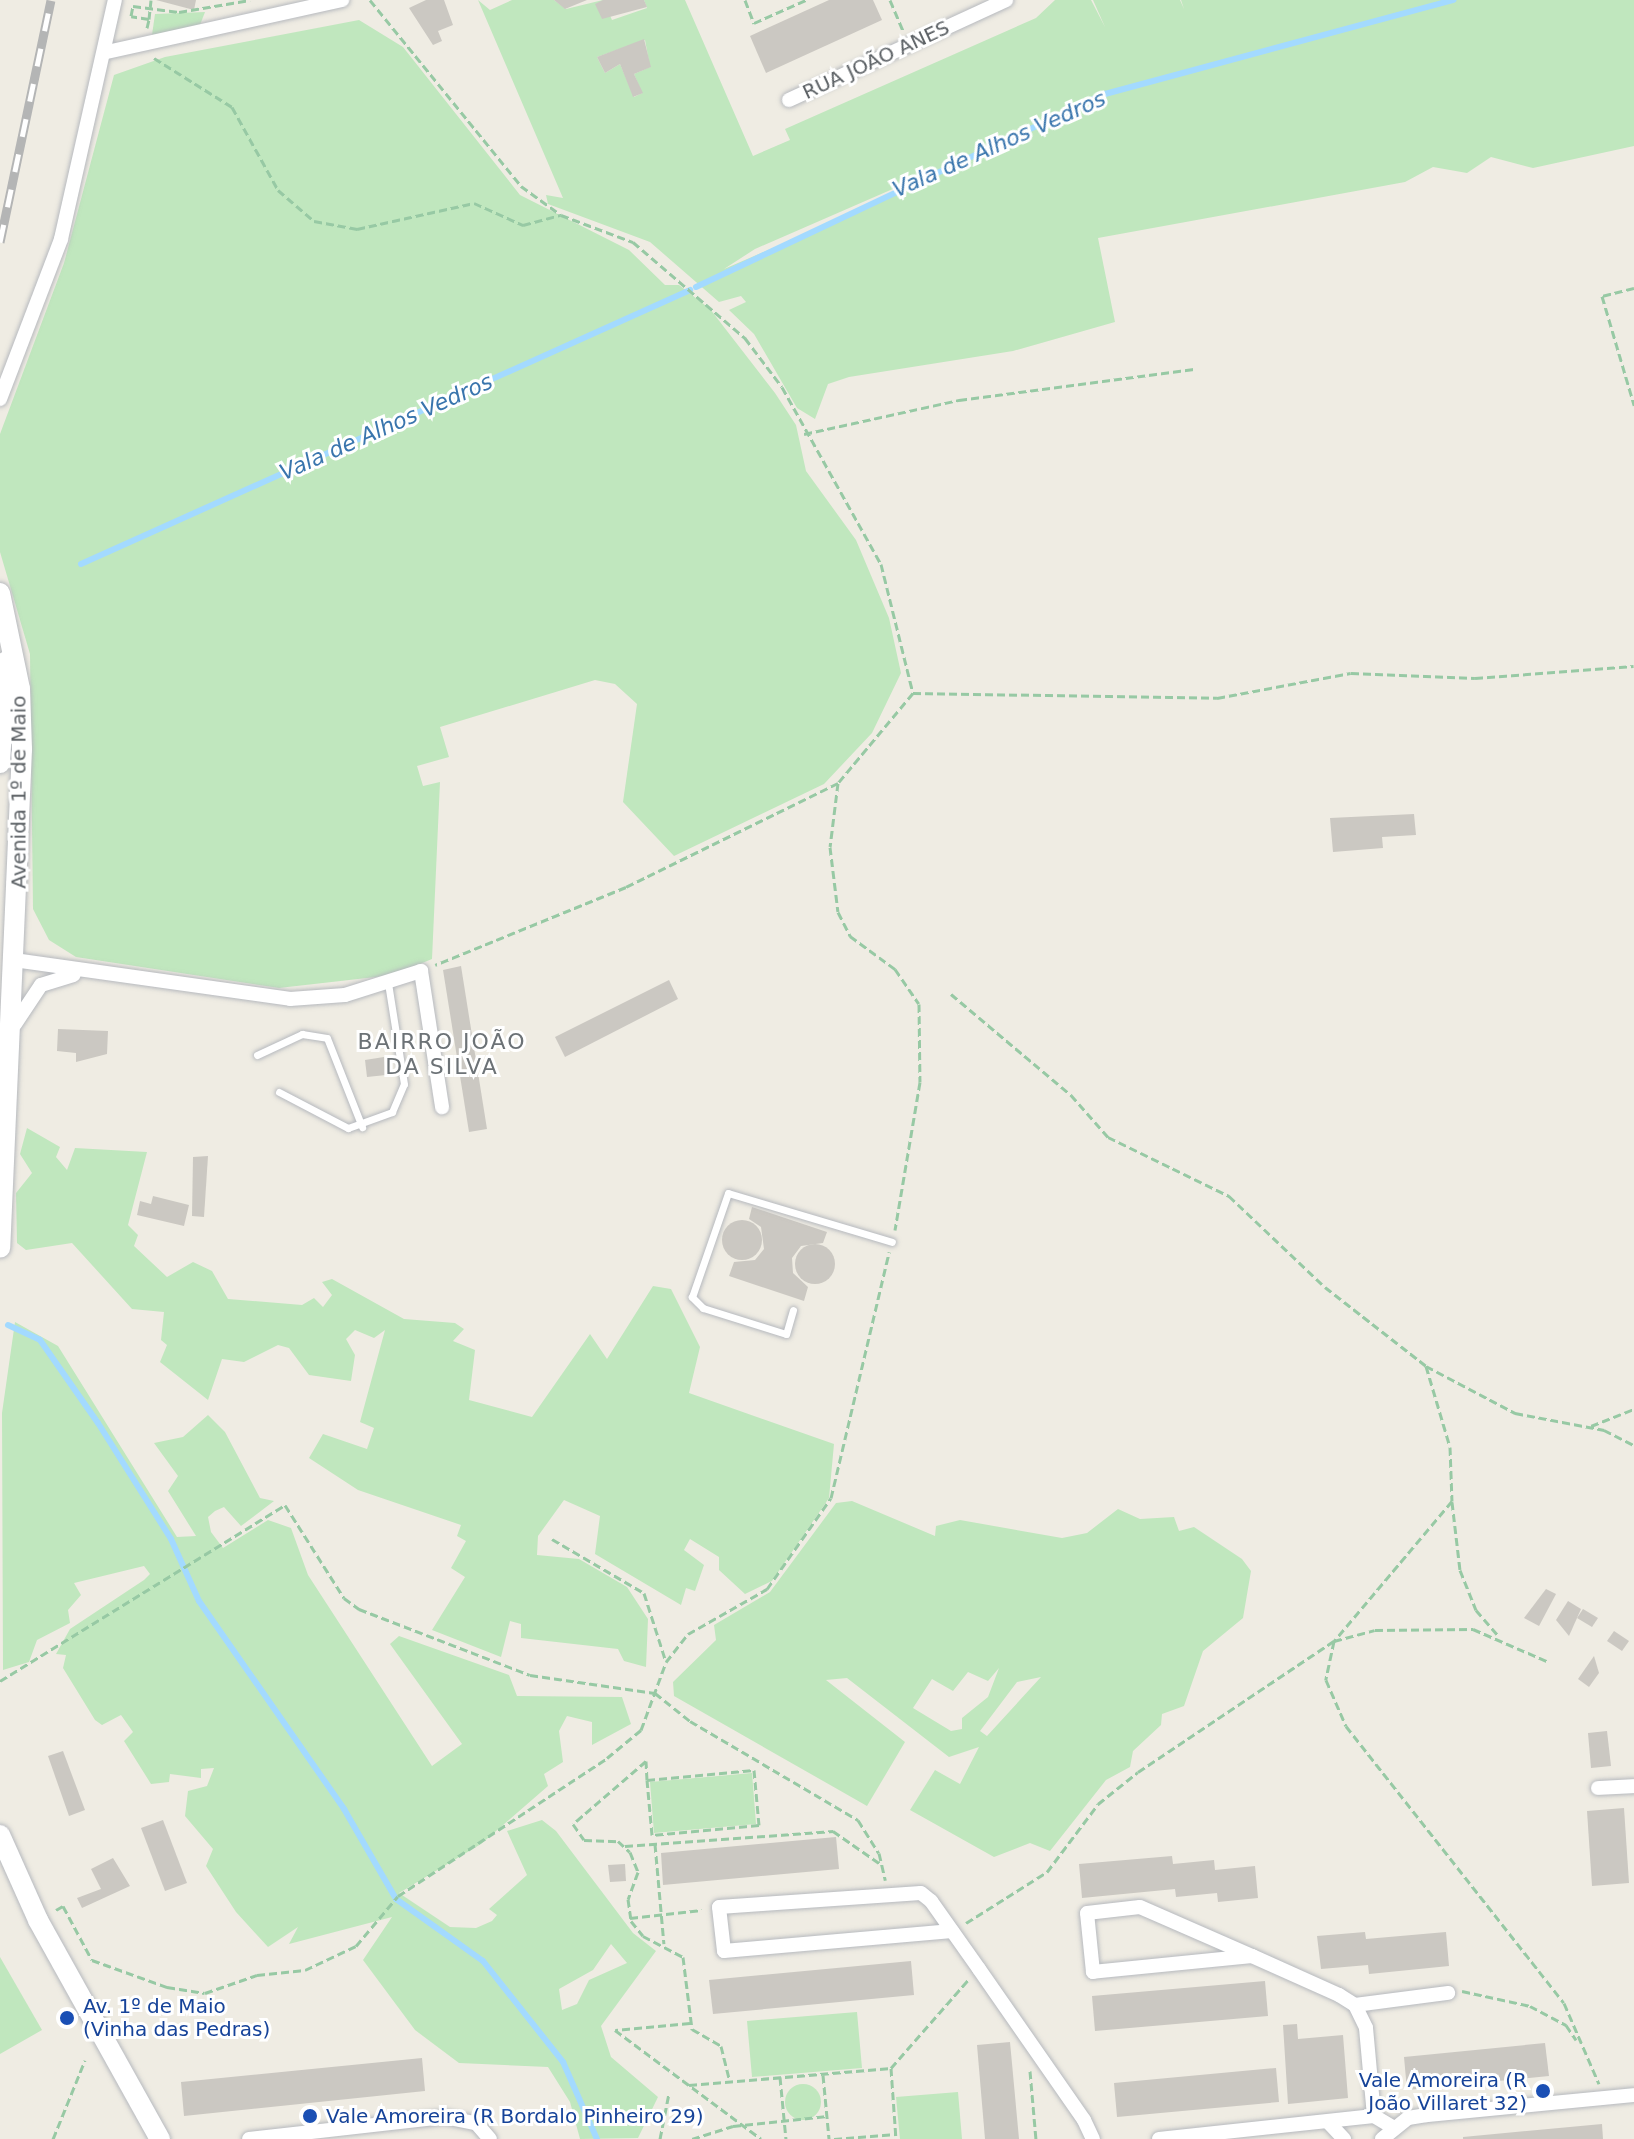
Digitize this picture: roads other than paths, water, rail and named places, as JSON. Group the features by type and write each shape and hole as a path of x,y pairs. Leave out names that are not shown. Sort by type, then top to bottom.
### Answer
{"main road":[{"name":"Avenida 1º de Maio","path":"0,593 9,625 22,749 7,959 8,1051 0,1248"},
{"name":"Avenida 1º de Maio","path":"0,763 9,625"},
{"path":"0,1835 44,1931 160,2139"}],"street":[{"path":"0,399 61,239 107,52 115,0"},
{"path":"107,52 342,0"},
{"name":"RUA JOÃO ANES","path":"789,100 1006,0"},
{"path":"7,959 86,973 290,999 388,983 421,971 442,1107"},
{"path":"8,1051 25,1000 49,981 86,973"},
{"path":"1598,1788 1634,1786"},
{"path":"952,1931 724,1951 719,1907 886,1892 921,1893 952,1931 979,1969 1093,2139"},
{"path":"1252,1956 1093,1972 1087,1913 1140,1907 1252,1956 1355,2005 1448,1993"},
{"path":"1355,2005 1366,2028 1374,2116"},
{"path":"1382,2139 1394,2128 1427,2115 1634,2095"},
{"path":"1159,2139 1374,2116 1394,2128"},
{"path":"249,2139 444,2117 476,2123 490,2139"},
{"path":"1329,2123 1344,2139"}],"lane":[{"path":"279,1092 337,1124 362,1127 392,1112 403,1095 388,983"},
{"path":"257,1055 302,1034 327,1038 362,1127"},
{"path":"793,1310 786,1334 703,1308 692,1297 728,1193 892,1242"}],"waterway":[{"name":"Vala de Alhos Vedros","path":"696,287 1105,94 1454,0"},
{"name":"Vala de Alhos Vedros","path":"81,564 690,290"},
{"path":"8,1325 40,1340 98,1423 171,1539 199,1601 344,1809 396,1899 483,1961 563,2062 597,2139"}],"railway":[{"path":"0,242 51,0"}],"place":[{"name":"Av. 1º de Maio (Vinha das Pedras)","path":"67,2018"},
{"name":"Vale Amoreira (R João Villaret 32)","path":"1543,2091"},
{"name":"Vale Amoreira (R Bordalo Pinheiro 29)","path":"310,2116"}],"district":[{"name":"BAIRRO JOÃO DA SILVA","path":"442,1054"}]}
